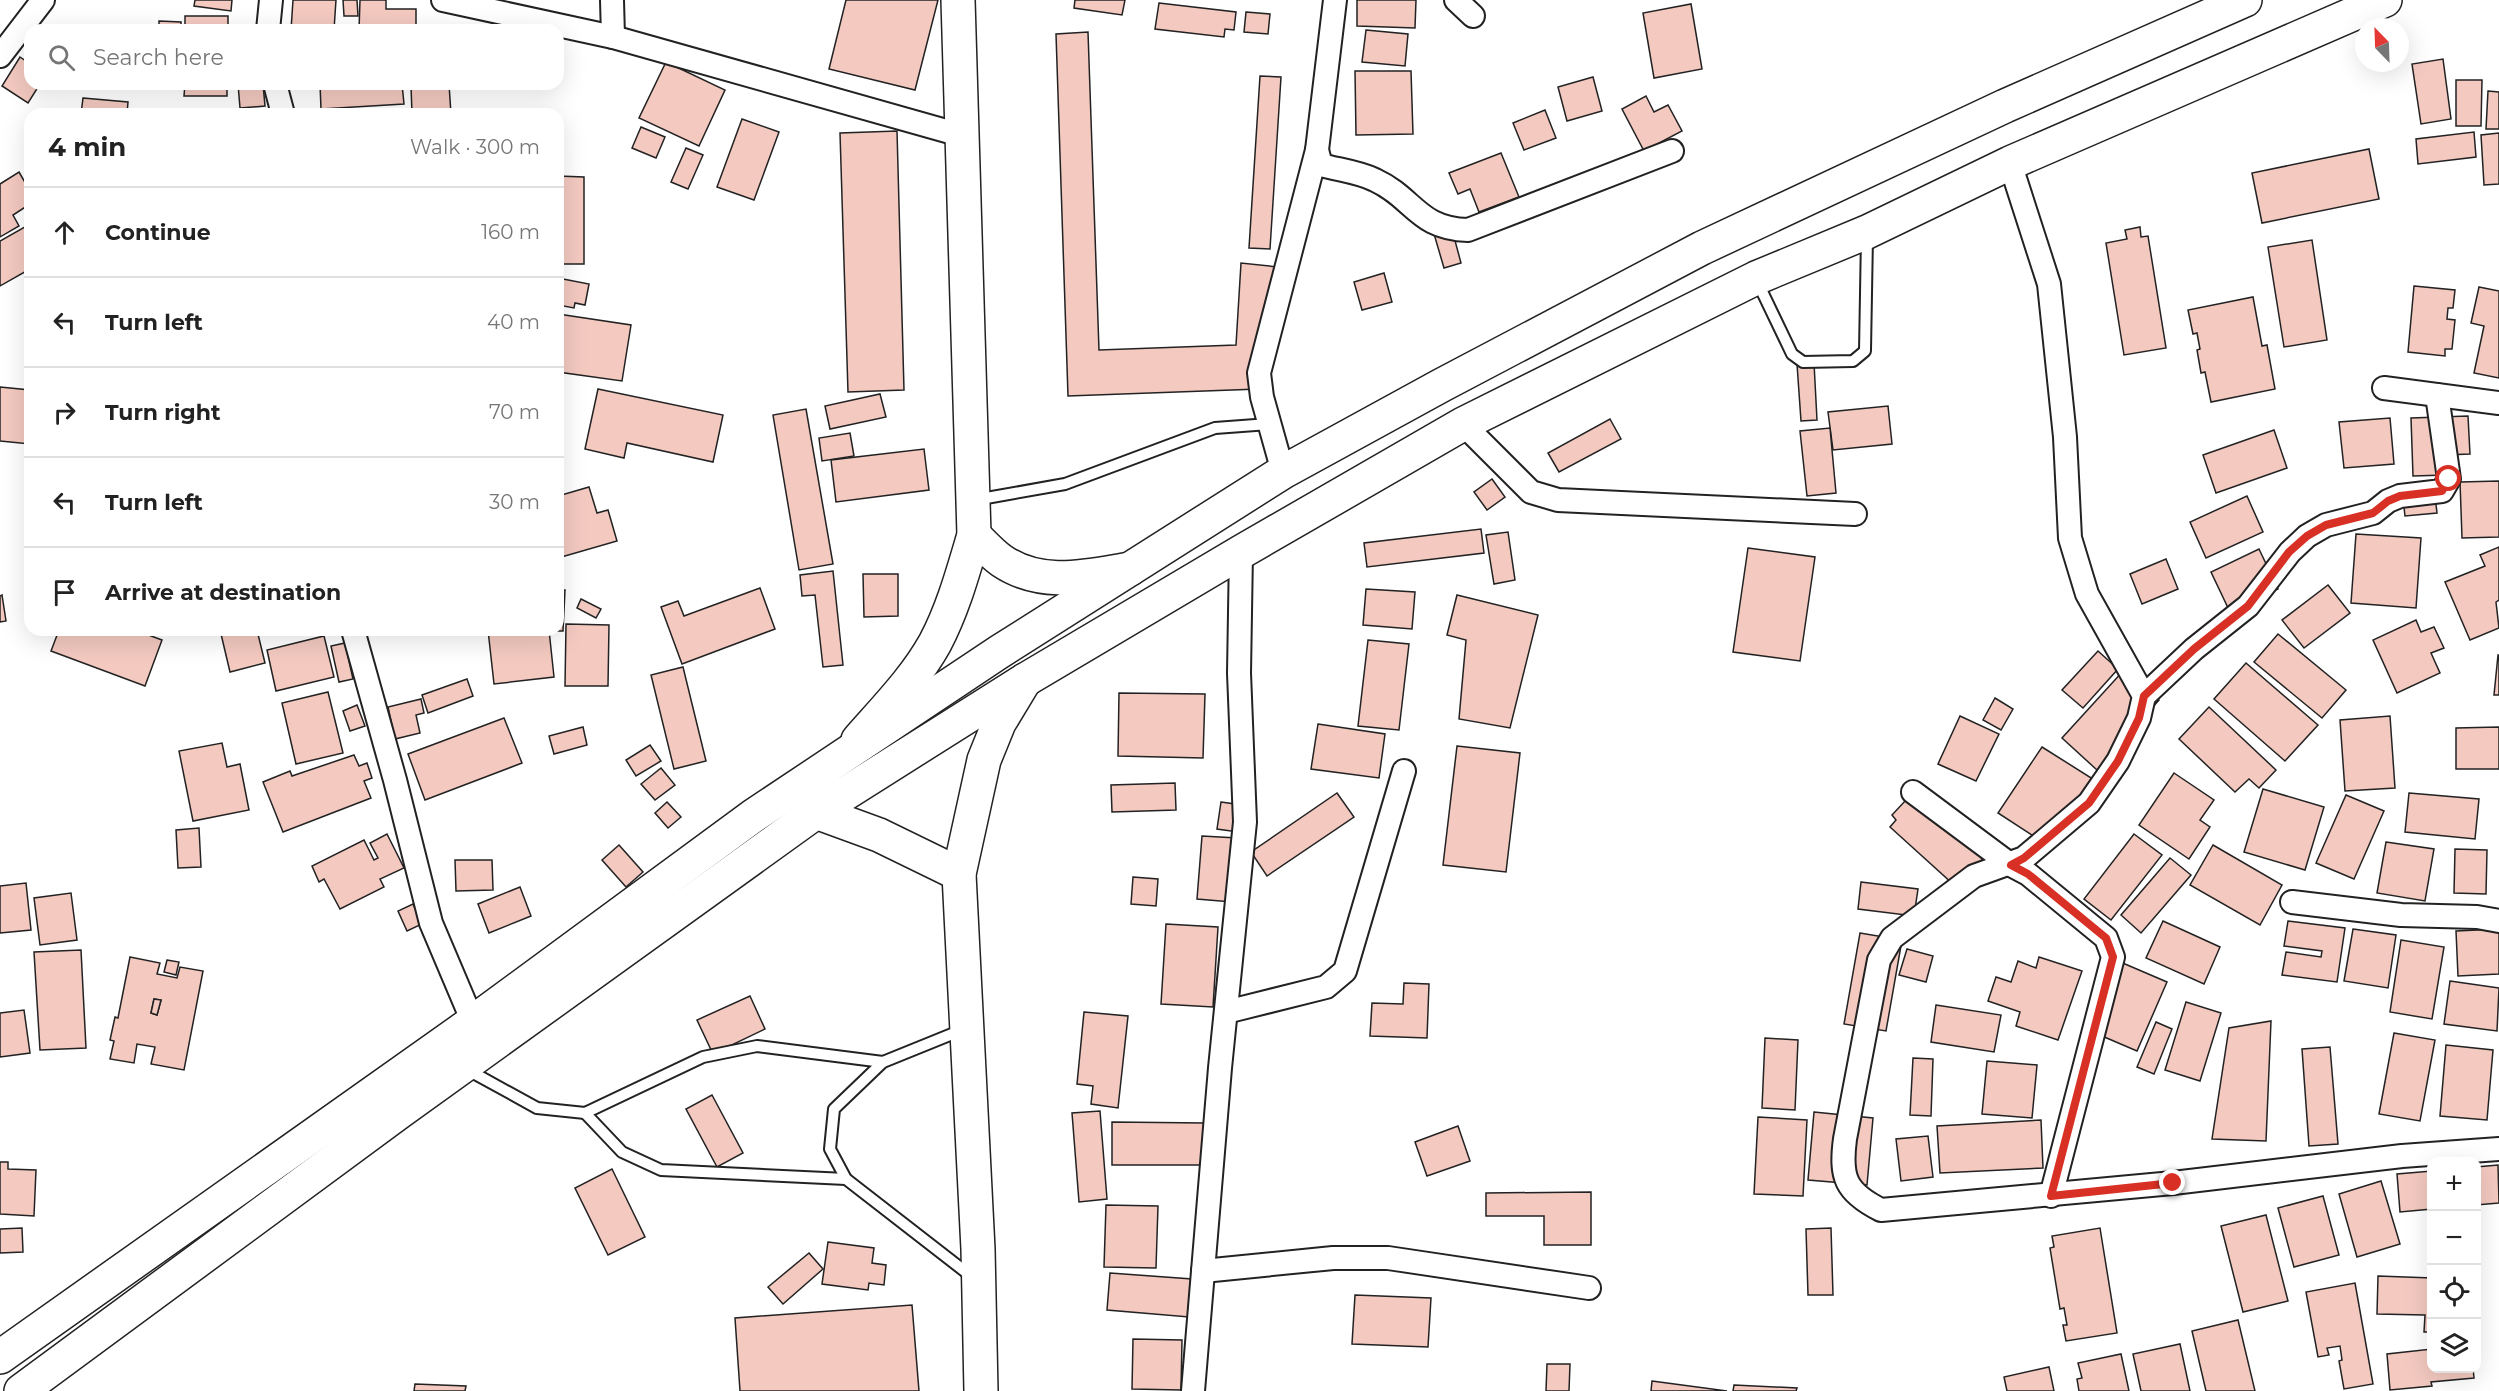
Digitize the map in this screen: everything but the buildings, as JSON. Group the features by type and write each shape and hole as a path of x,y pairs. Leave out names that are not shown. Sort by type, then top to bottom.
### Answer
{"main road":[{"path":"845,754 909,682 935,643 954,600 974,535 964,136 958,0"},
{"path":"0,1357 473,1022 753,816 1130,568 1283,472 1453,379 1702,248 2005,106 2242,0"},
{"path":"21,1391 462,1067 816,812 1025,680 1241,552 1463,424 1756,278 1867,232 2010,164 2385,0"},
{"path":"974,535 1002,561 1028,574 1061,580 1130,568"},
{"path":"981,1391 979,1282 959,874 984,760 999,723 1025,680"},
{"path":"816,812 879,835 959,874"}],"street":[{"path":"25,24 43,0"},
{"path":"269,24 271,0"},
{"path":"443,0 553,24"},
{"path":"612,0 613,37"},
{"path":"1283,472 1269,424 1259,373 1317,150 1335,0"},
{"path":"1456,0 1473,16"},
{"path":"0,56 24,25"},
{"path":"564,26 613,37 964,136"},
{"path":"277,90 281,108"},
{"path":"1317,150 1321,165 1375,180 1395,192 1437,226 1468,230 1672,151"},
{"path":"2010,164 2049,284 2065,437 2070,538 2086,594 2144,696"},
{"path":"2384,388 2499,403"},
{"path":"2437,395 2449,479 2442,491 2400,496 2388,501 2373,513 2326,525 2307,536 2289,552 2248,606 2194,649 2144,696 2139,718 2118,761 2089,803 2024,858 2011,865 1974,876 1892,938 1879,960 1842,1164 1844,1178 1853,1189 1864,1201 1881,1210 2051,1196 2402,1156 2499,1149"},
{"path":"1463,424 1531,492 1558,500 1855,514"},
{"path":"1193,1391 1245,822 1239,673 1241,552"},
{"path":"354,636 395,780 431,923 473,1022"},
{"path":"1226,1012 1326,987 1345,970 1404,771"},
{"path":"1913,792 2011,865 2028,874 2106,938 2113,957 2051,1196"},
{"path":"2292,902 2401,915 2477,917 2499,921"},
{"path":"1203,1271 1333,1258 1388,1258 1589,1288"}],"lane":[{"path":"1756,278 1792,354 1803,362 1853,361 1865,351 1867,232"},
{"path":"973,500 1065,484 1215,428 1269,424"},
{"path":"967,1028 883,1062 834,1109 830,1149 846,1179 979,1282"},
{"path":"462,1067 537,1108 585,1113 704,1057 757,1046 883,1062"},
{"path":"585,1113 622,1152 662,1170 846,1179"}],"route":[{"path":"2173,1183 2051,1196 2113,957 2106,938 2019,867 2011,865 2024,858 2089,803 2118,761 2139,718 2144,696 2194,649 2248,606 2276,573 2289,552 2307,536 2326,525 2373,513 2388,501 2400,496 2442,491 2449,479"}]}
